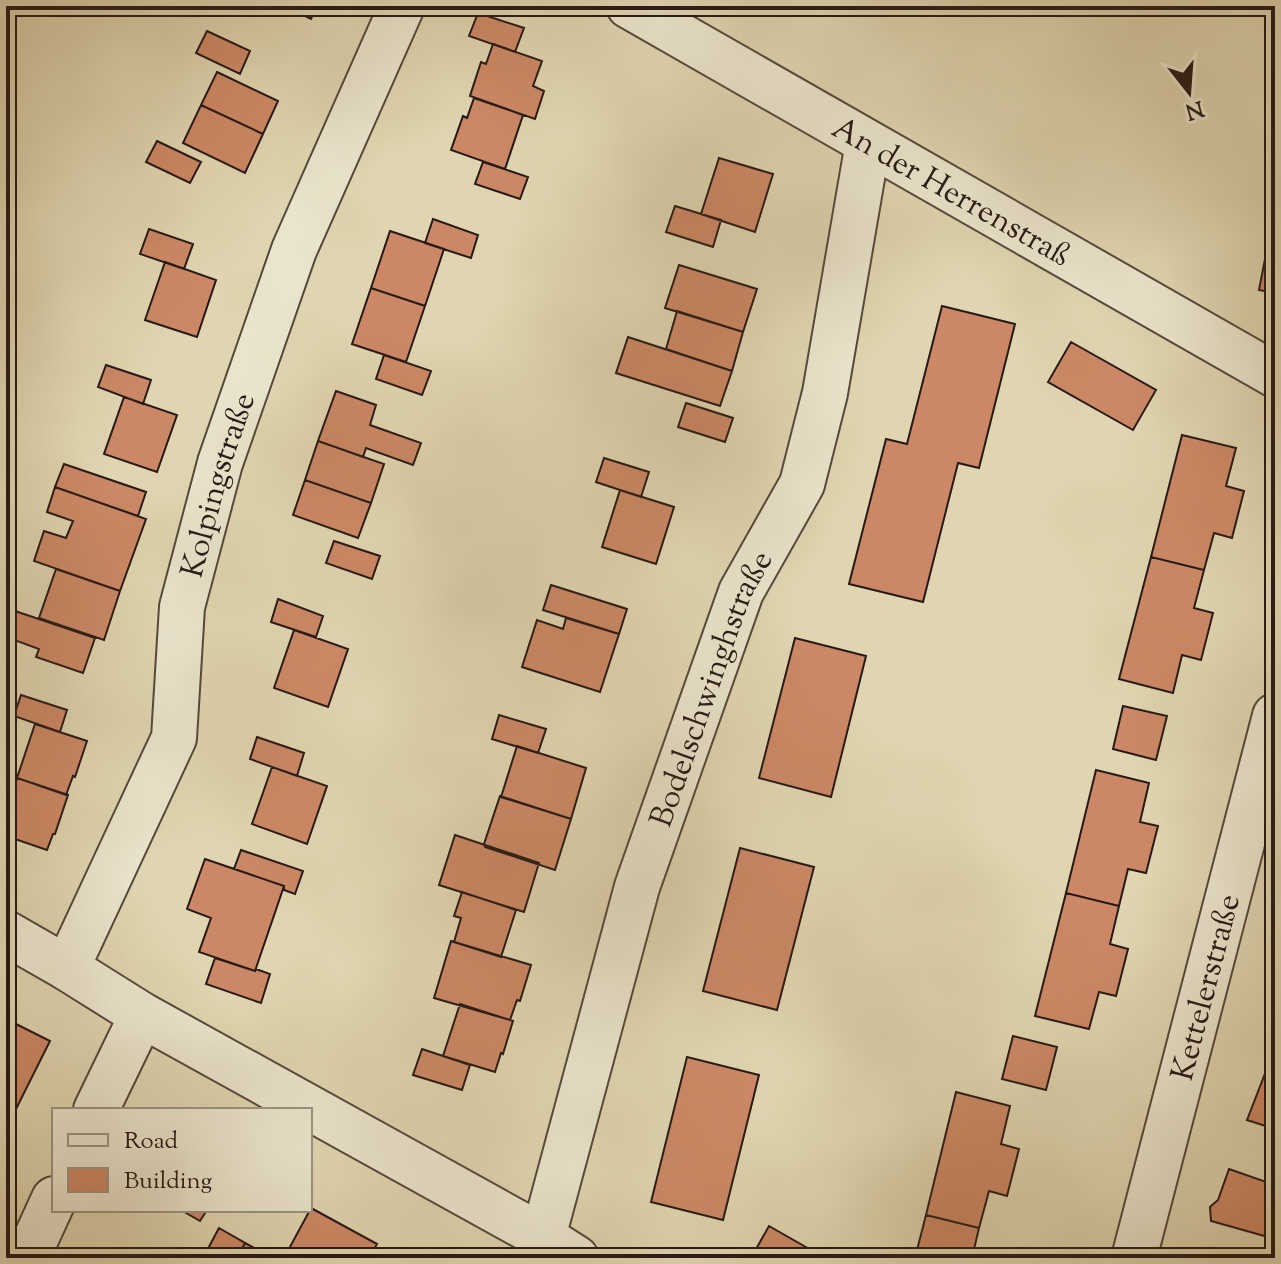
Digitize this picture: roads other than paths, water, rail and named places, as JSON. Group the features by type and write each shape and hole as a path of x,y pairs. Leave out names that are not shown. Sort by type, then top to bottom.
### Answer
{"street":[{"name":"Kolpingstraße","path":"67,968 174,738 182,607 220,463 294,250 402,6"},
{"name":"An der Herrenstraß","path":"629,6 1275,375"},
{"name":"Bodelschwinghstraße","path":"560,1247 637,887 741,592 802,484 825,393 868,143"},
{"name":"Kettelerstraße","path":"1134,1258 1275,716"},
{"path":"6,933 142,1015 310,1108"},
{"path":"97,1108 142,1015"},
{"path":"312,1109 560,1247"},
{"path":"27,1258 52,1203"}]}
